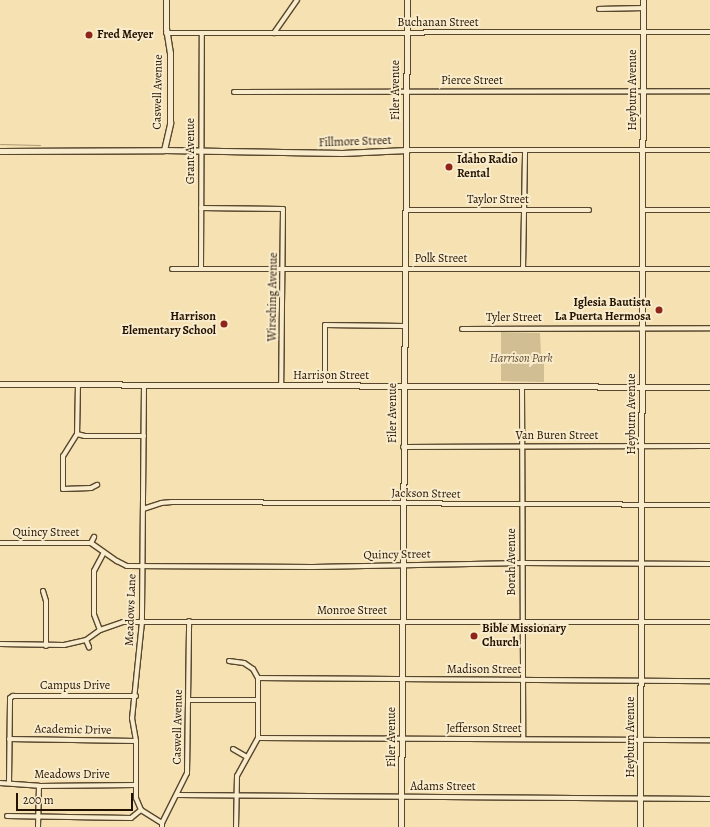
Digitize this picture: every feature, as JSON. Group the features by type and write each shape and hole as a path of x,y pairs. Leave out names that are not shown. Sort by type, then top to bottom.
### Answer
{"street":[{"name":"Caswell Avenue","path":"164,150 170,123 170,53 166,33 166,0"},
{"path":"274,33 298,0"},
{"name":"Filer Avenue","path":"401,827 407,0"},
{"name":"Heyburn Avenue","path":"640,827 642,622 641,505 643,446 643,0"},
{"path":"599,9 643,8"},
{"name":"Buchanan Street","path":"166,33 710,32"},
{"name":"Grant Avenue","path":"201,269 202,33"},
{"name":"Pierce Street","path":"234,92 710,91"},
{"name":"Fillmore Street","path":"0,151 164,150 201,152 342,153 407,150 710,150"},
{"path":"523,269 525,150"},
{"name":"Wirsching Avenue","path":"201,208 283,209 282,386"},
{"name":"Taylor Street","path":"406,210 589,210"},
{"path":"643,210 710,210"},
{"name":"Polk Street","path":"172,269 710,269"},
{"path":"325,386 325,325 404,326"},
{"name":"Tyler Street","path":"462,329 710,328"},
{"name":"Harrison Street","path":"0,384 710,387"},
{"path":"78,384 77,434 63,456 63,489 91,488 97,485"},
{"name":"Meadows Lane","path":"141,810 136,798 136,740 132,718 136,696 142,622 144,385"},
{"name":"Borah Avenue","path":"522,386 523,739"},
{"path":"77,434 85,436 144,436"},
{"name":"Van Buren Street","path":"403,446 710,446"},
{"name":"Jackson Street","path":"143,509 161,503 172,502 522,505 710,504"},
{"name":"Quincy Street","path":"91,543 94,537"},
{"name":"Quincy Street","path":"0,543 91,543 127,566 313,567 522,563 710,564"},
{"path":"100,630 94,614 94,571 104,552"},
{"path":"43,591 46,601 46,646"},
{"name":"Caswell Avenue","path":"162,825 188,773 189,621"},
{"name":"Monroe Street","path":"0,644 64,646 86,640 100,630 123,622 710,622"},
{"path":"86,640 89,647"},
{"path":"229,661 244,663 253,669 258,678 258,738 246,757 237,776 236,827"},
{"name":"Madison Street","path":"258,678 710,681"},
{"name":"Campus Drive","path":"9,739 10,698 14,696 136,696"},
{"path":"188,700 258,700"},
{"name":"Jefferson Street","path":"258,738 710,740"},
{"path":"9,739 9,783"},
{"name":"Academic Drive","path":"9,739 136,740"},
{"path":"233,749 246,757"},
{"name":"Meadows Drive","path":"0,783 39,786 135,785"},
{"path":"38,827 39,786"},
{"name":"Adams Street","path":"177,795 710,799"},
{"path":"7,816 132,818 141,810 162,825"}],"green space":[{"name":"Harrison Park","path":"501,332 540,333 541,355 544,362 544,382 501,381"}],"waterway":[{"path":"0,144 40,145"}],"place":[{"name":"Fred Meyer","path":"89,35"},
{"name":"Idaho Radio Rental","path":"449,167"},
{"name":"Iglesia Bautista La Puerta Hermosa","path":"659,310"},
{"name":"Harrison Elementary School","path":"224,324"},
{"name":"Bible Missionary Church","path":"474,636"}]}
